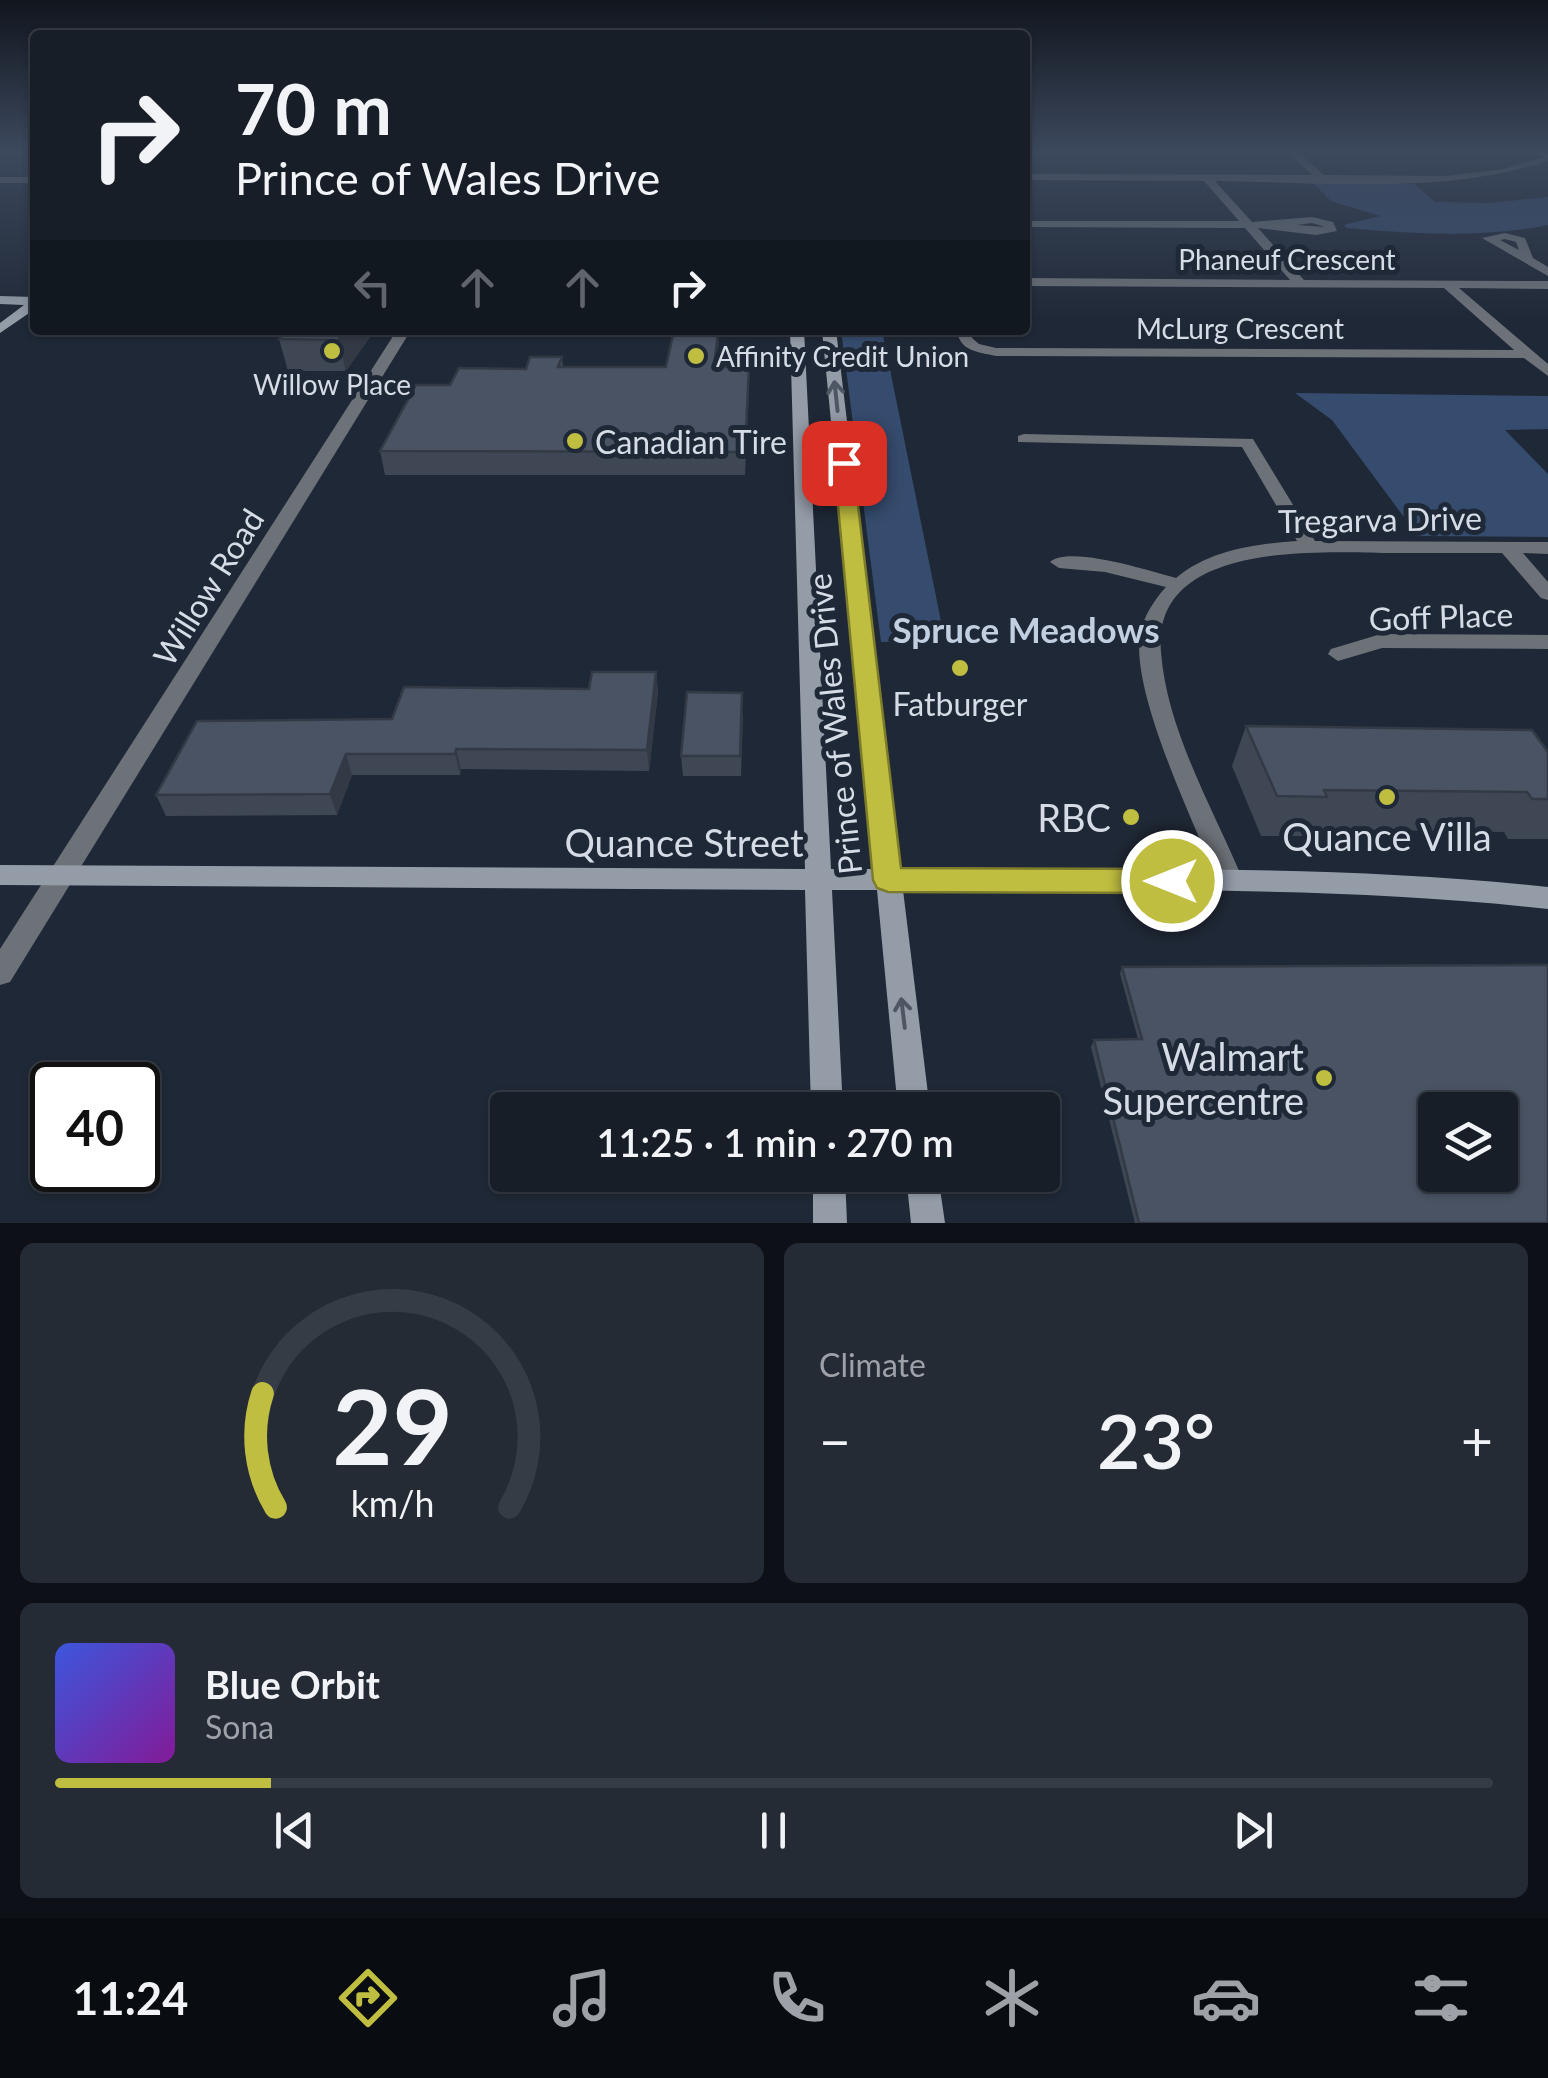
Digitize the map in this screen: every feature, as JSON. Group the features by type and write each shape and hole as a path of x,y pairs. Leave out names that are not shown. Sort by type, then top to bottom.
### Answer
{"main road":[{"path":"0,300 30,302"},
{"path":"0,329 30,306"},
{"name":"Prince of Wales Drive","path":"797,335 826,1092"},
{"name":"Prince of Wales Drive","path":"830,335 912,1092"},
{"name":"Quance Street","path":"0,875 1230,880 1436,886 1548,898"},
{"path":"829,1192 830,1223"},
{"path":"924,1192 928,1223"}],"street":[{"path":"1234,207 1302,284"},
{"name":"Phaneuf Crescent","path":"1030,224 1274,225"},
{"path":"1528,258 1548,272"},
{"name":"Phaneuf Crescent","path":"1030,282 1548,286"},
{"path":"1448,285 1548,372"},
{"name":"Willow Road","path":"60,875 401,335"},
{"name":"McLurg Crescent","path":"965,335 974,347 996,352 1528,354"},
{"path":"1024,439 1248,442 1310,547"},
{"name":"Tregarva Drive","path":"1176,584 1214,562 1256,552 1310,547 1548,548"},
{"name":"Goff Place","path":"1508,548 1548,594"},
{"path":"1059,562 1105,566 1176,584 1158,613 1149,646 1165,713 1230,880"},
{"name":"Goff Place","path":"1338,654 1381,641 1548,642"},
{"path":"0,973 60,875"}],"shaded area":[{"path":"1351,207 1548,207 1548,225 1448,234 1344,225 1380,216"},
{"path":"842,335 883,335 945,641 881,642"},
{"path":"1295,393 1548,396 1548,429 1505,430 1548,474 1548,537 1418,536 1332,420"}],"building":[{"path":"283,335 342,335 338,340 279,339"},
{"name":"Canadian Tire","path":"673,335 718,335 714,367 749,367 745,452 380,451 416,385 450,385 459,368 526,369 530,357 562,357 558,367 666,367"},
{"path":"592,672 656,672 647,750 456,749 455,754 346,754 330,794 156,795 197,721 392,719 404,687 589,689"},
{"path":"687,692 742,693 740,756 681,756"},
{"path":"1246,726 1532,730 1548,752 1548,799 1532,799 1527,792 1324,790 1327,797 1277,796"},
{"name":"Walmart Supercentre","path":"1548,965 1548,1223 1139,1223 1094,1040 1142,1039 1122,967"}],"place":[{"name":"Willow Place","path":"332,351"},
{"name":"Affinity Credit Union","path":"696,356"},
{"name":"Canadian Tire","path":"575,441"},
{"name":"Fatburger","path":"960,668"},
{"name":"Quance Villa","path":"1387,797"},
{"name":"RBC","path":"1131,817"},
{"name":"Walmart Supercentre","path":"1324,1078"}],"district":[{"name":"Spruce Meadows","path":"1026,629"}],"route":[{"path":"844,463 888,880 1172,881"}]}
